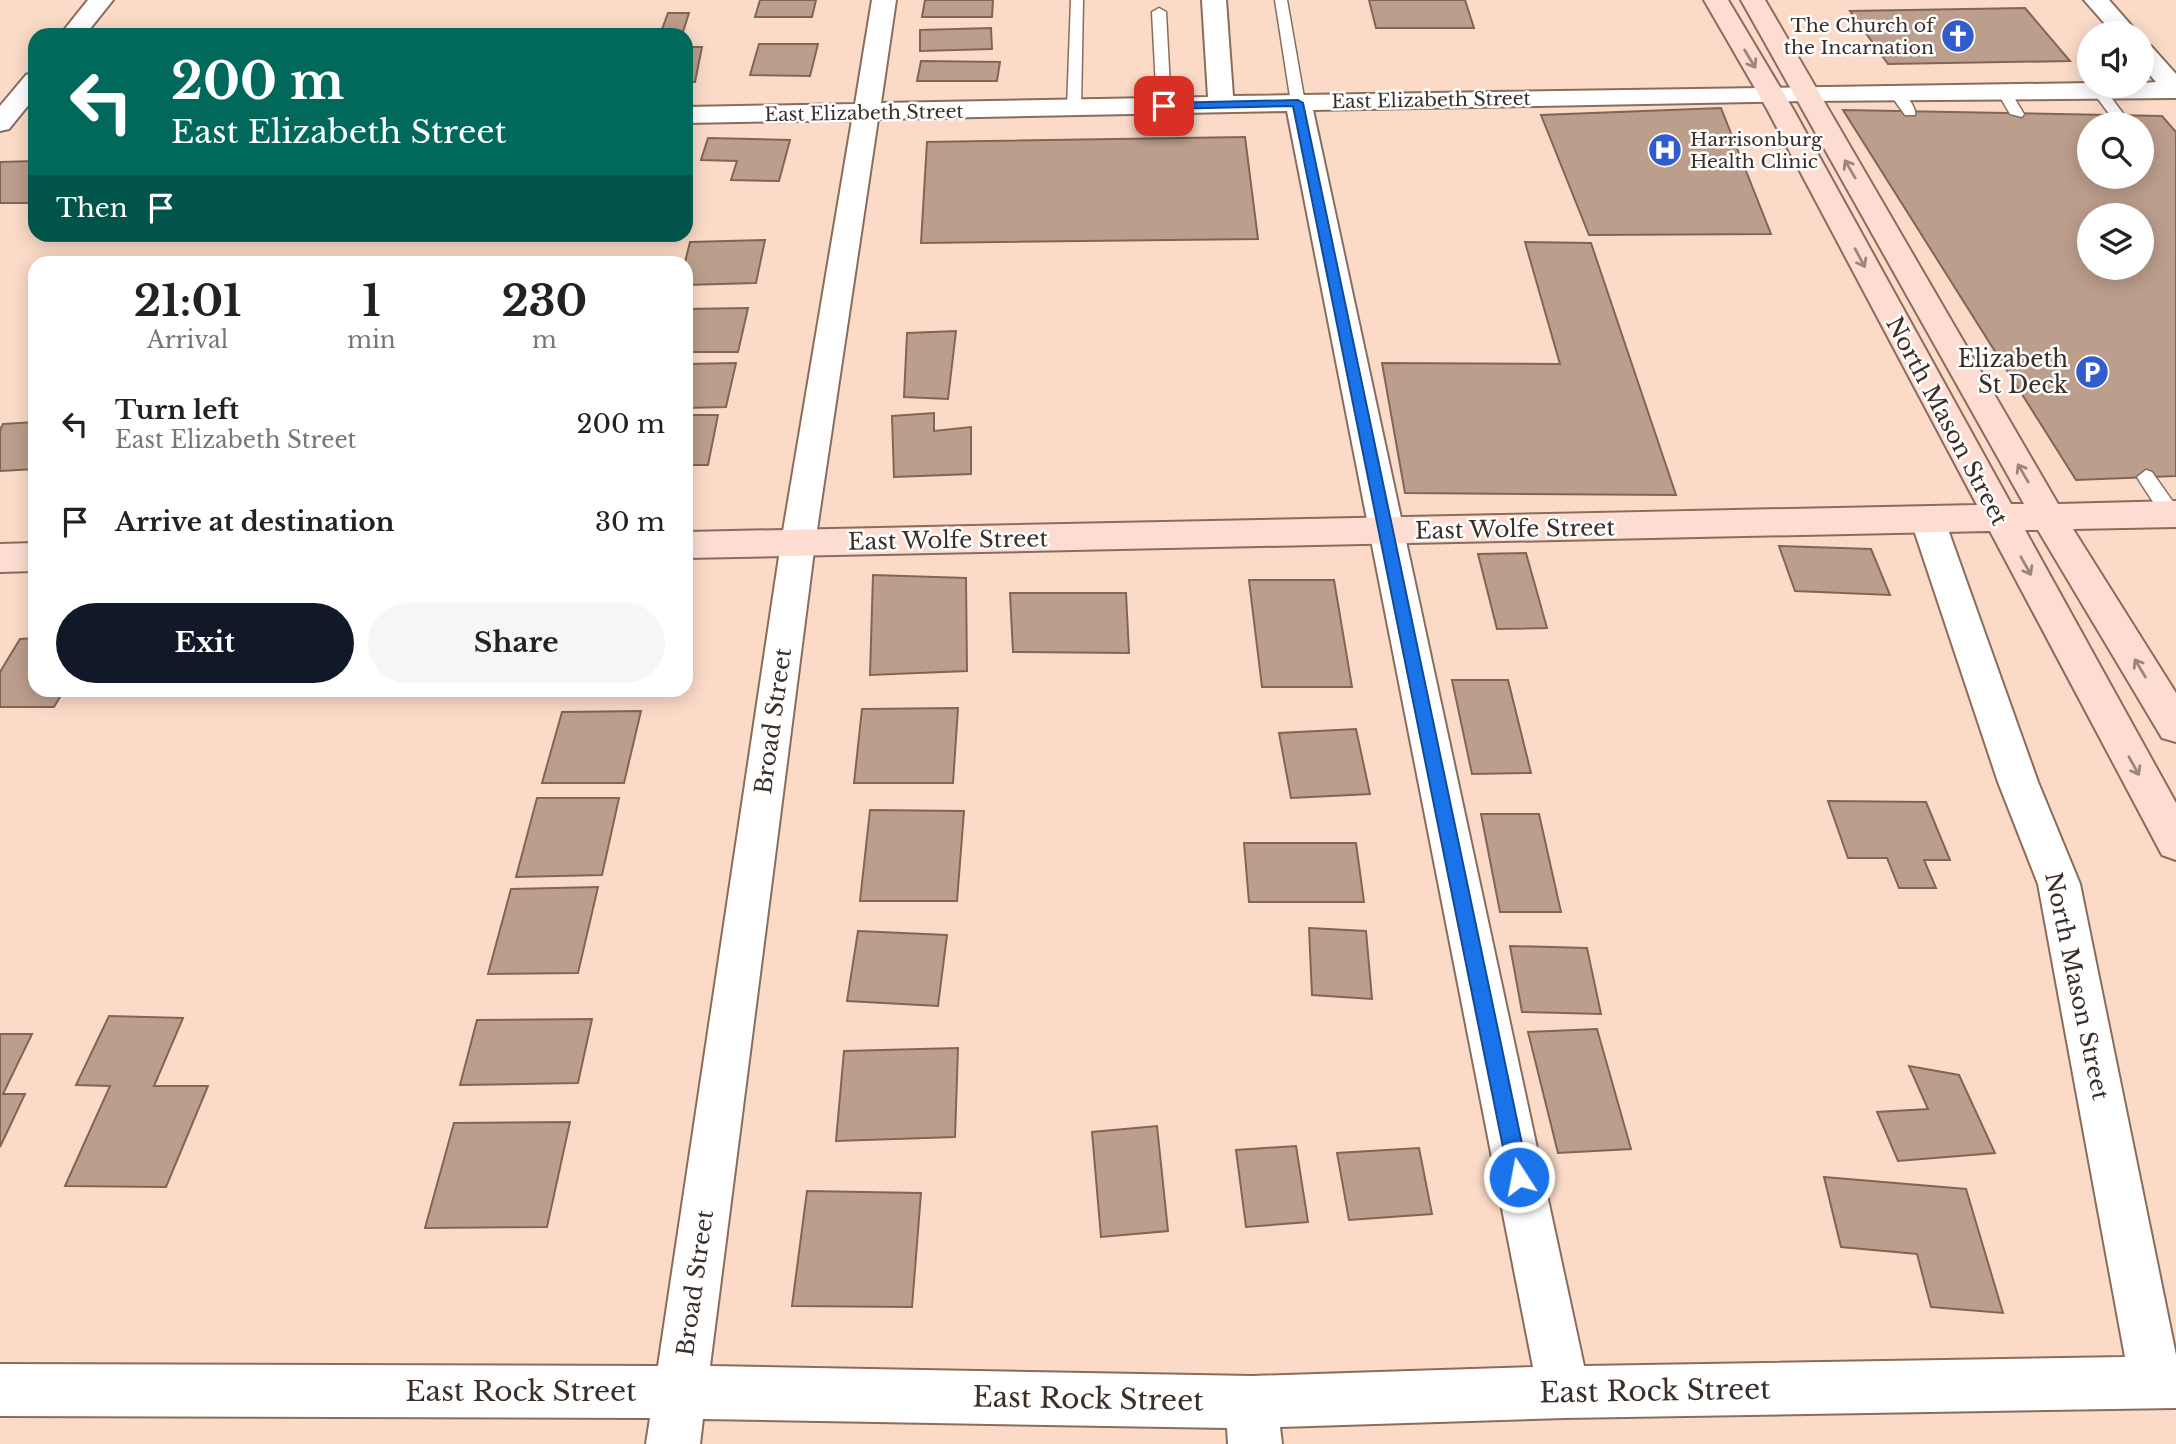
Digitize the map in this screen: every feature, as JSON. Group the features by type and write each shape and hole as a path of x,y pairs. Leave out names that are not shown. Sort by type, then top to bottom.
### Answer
{"main road":[{"name":"North Mason Street","path":"1716,0 1771,93 2176,842"},
{"name":"North Mason Street","path":"1753,0 2048,517 2176,726"},
{"name":"East Wolfe Street","path":"693,545 1928,522 2174,514"},
{"path":"0,558 28,557"}],"street":[{"path":"78,28 101,0"},
{"name":"Broad Street","path":"673,1444 798,542 884,0"},
{"path":"1214,0 1221,105"},
{"path":"2096,0 2115,21"},
{"path":"2154,65 2176,90"},
{"path":"0,125 28,89"},
{"name":"East Elizabeth Street","path":"2154,90 2176,90"},
{"name":"East Elizabeth Street","path":"693,115 1771,93 1806,93 1904,103 2010,103 2077,94"},
{"path":"1298,103 1564,1392"},
{"path":"0,125 28,126"},
{"name":"North Mason Street","path":"1928,522 2018,782 2059,884 2166,1383"},
{"name":"East Rock Street","path":"0,1390 680,1392 1253,1423 1564,1392 2166,1383"}],"lane":[{"path":"1074,108 1077,0"},
{"path":"1281,0 1298,103"},
{"path":"1159,12 1164,106"},
{"path":"2104,98 2115,112"},
{"path":"2146,477 2174,514"}],"building":[{"path":"760,0 816,0 812,17 755,17"},
{"path":"925,0 993,0 992,17 922,17"},
{"path":"1369,0 1465,0 1474,28 1376,28"},
{"name":"The Church of the Incarnation","path":"2025,8 2070,61 1888,64 1850,11"},
{"path":"668,13 689,13 684,28 663,28"},
{"path":"991,28 992,49 920,51 920,30"},
{"path":"759,44 818,44 810,76 750,75"},
{"path":"693,47 702,47 695,82"},
{"path":"921,61 1000,62 997,81 917,81"},
{"path":"1721,108 1771,234 1589,235 1541,115"},
{"name":"Elizabeth St Deck","path":"1843,110 2077,114 2077,189 2154,189 2154,116 2162,116 2176,132 2176,476 2076,480"},
{"path":"1245,137 1258,239 921,243 927,142"},
{"path":"708,138 790,140 779,181 731,180 737,161 701,160"},
{"path":"28,161 28,203 0,203 0,162"},
{"path":"765,240 756,283 693,285 693,256 686,256 690,242"},
{"path":"1525,242 1591,243 1676,495 1405,493 1382,363 1560,364"},
{"path":"748,308 738,352 693,352 693,309"},
{"path":"956,331 948,399 904,397 907,333"},
{"path":"736,363 726,407 693,408 693,364"},
{"path":"934,413 934,431 971,427 971,474 894,477 892,416"},
{"path":"693,415 718,415 708,465 693,465"},
{"path":"28,422 28,469 0,471 0,430 3,424"},
{"path":"1779,546 1871,549 1890,595 1795,591"},
{"path":"1526,553 1547,628 1497,629 1478,554"},
{"path":"873,575 966,578 967,671 870,675"},
{"path":"1249,580 1334,580 1352,687 1262,687"},
{"path":"1010,593 1126,593 1129,653 1013,652"},
{"path":"28,638 28,697 60,697 54,707 0,707 0,672 20,639"},
{"path":"1452,680 1508,680 1531,773 1472,774"},
{"path":"958,708 953,783 854,783 862,709"},
{"path":"641,711 624,783 542,783 562,712"},
{"path":"1356,729 1370,794 1291,798 1279,733"},
{"path":"537,798 619,798 602,875 516,877"},
{"path":"1828,801 1926,802 1950,860 1924,860 1936,888 1899,888 1887,858 1848,858"},
{"path":"870,810 964,811 957,901 860,901"},
{"path":"1481,814 1539,814 1561,912 1500,912"},
{"path":"1244,843 1356,843 1364,902 1249,902"},
{"path":"598,887 578,973 488,974 511,889"},
{"path":"1309,928 1366,931 1372,999 1312,995"},
{"path":"858,931 947,935 938,1006 847,1001"},
{"path":"1510,946 1587,948 1601,1014 1522,1012"},
{"path":"109,1016 183,1018 154,1086 208,1086 166,1187 65,1186 110,1086 76,1085"},
{"path":"592,1019 578,1083 460,1085 477,1020"},
{"path":"1597,1029 1631,1149 1558,1153 1528,1032"},
{"path":"0,1034 32,1034 3,1094 25,1094 0,1147"},
{"path":"958,1048 955,1137 836,1141 844,1051"},
{"path":"1909,1066 1959,1075 1995,1153 1898,1161 1877,1112 1928,1109"},
{"path":"570,1122 547,1227 425,1228 454,1123"},
{"path":"1157,1126 1168,1231 1101,1237 1092,1132"},
{"path":"1296,1146 1308,1222 1246,1227 1236,1150"},
{"path":"1419,1148 1432,1214 1349,1220 1337,1153"},
{"path":"1824,1177 1966,1189 2003,1313 1931,1307 1917,1254 1841,1247"},
{"path":"807,1191 921,1193 912,1307 792,1306"}],"place":[{"name":"The Church of the Incarnation","path":"1958,36"},
{"name":"Harrisonburg Health Clinic","path":"1665,150"},
{"name":"Elizabeth St Deck","path":"2092,372"}],"route":[{"path":"1164,106 1298,103 1519,1177"}]}
